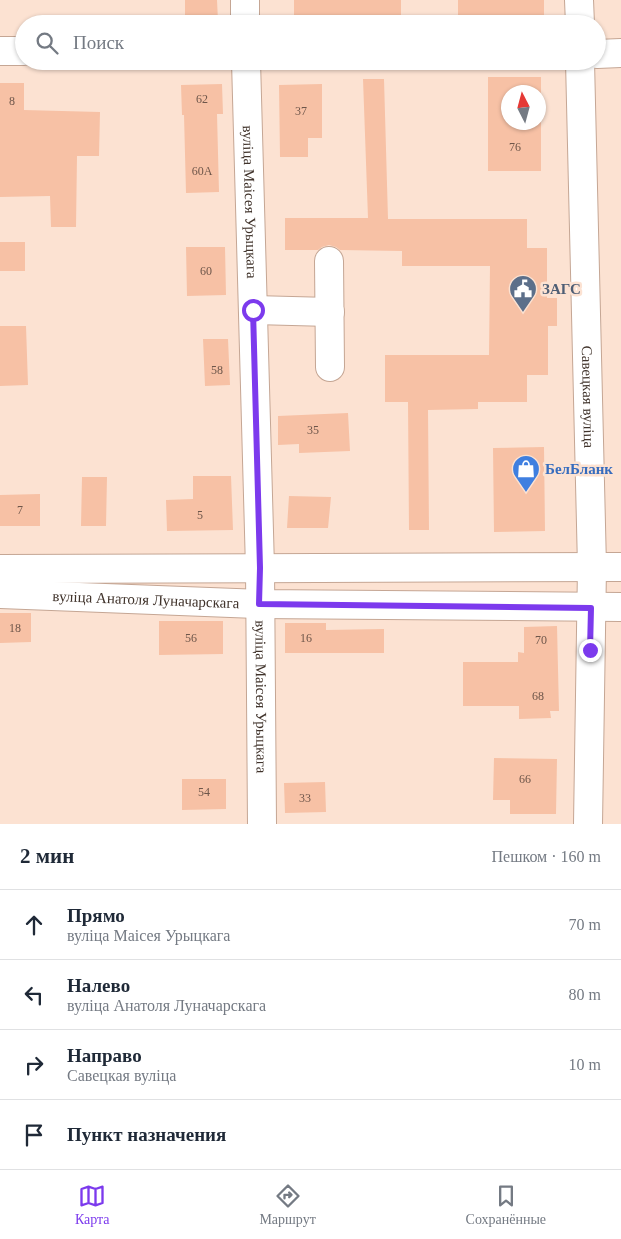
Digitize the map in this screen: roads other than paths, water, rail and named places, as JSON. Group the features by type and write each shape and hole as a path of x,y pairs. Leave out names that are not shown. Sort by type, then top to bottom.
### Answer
{"street":[{"path":"245,0 245,15"},
{"path":"580,0 580,15"},
{"path":"0,51 15,51"},
{"path":"606,54 621,53"},
{"name":"вуліца Маісея Урыцкага","path":"246,70 260,568 262,824"},
{"name":"Савецкая вуліца","path":"580,70 592,567 588,824"},
{"path":"329,261 330,367"},
{"path":"253,310 330,312"},
{"name":"вуліца Анатоля Луначарскага","path":"0,569 621,567"},
{"name":"вуліца Анатоля Луначарскага","path":"0,594 259,604 621,607"}],"place":[{"name":"ЗАГС","path":"523,313"},
{"name":"БелБланк","path":"526,493"}]}
